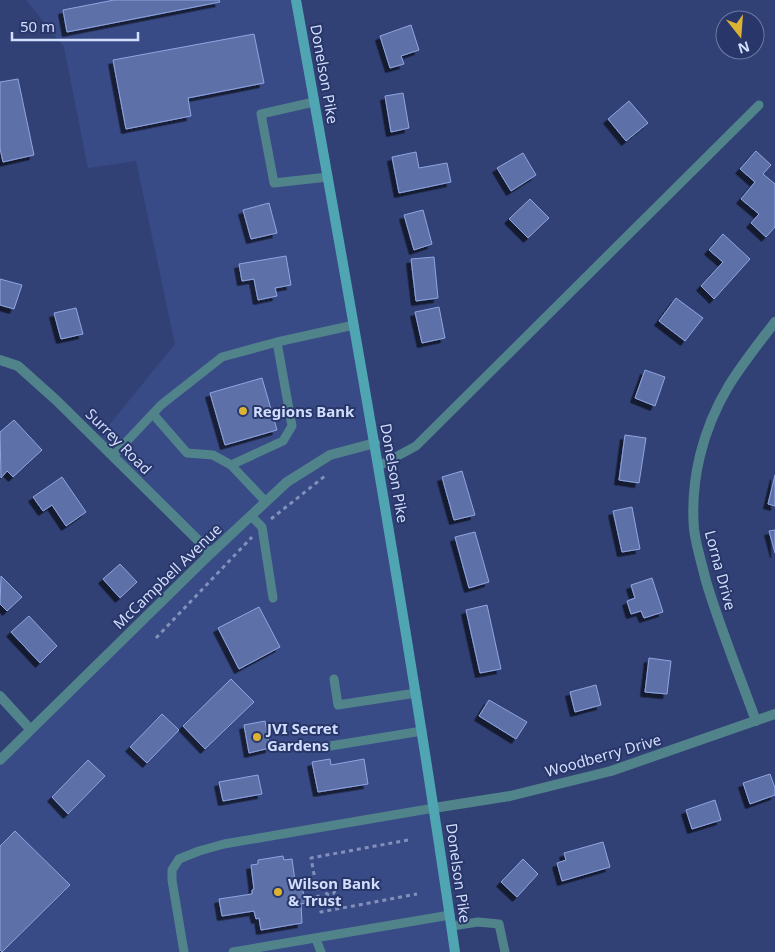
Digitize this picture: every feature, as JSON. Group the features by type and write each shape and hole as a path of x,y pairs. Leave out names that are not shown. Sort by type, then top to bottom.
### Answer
{"main road":[{"name":"Donelson Pike","path":"296,0 379,466 422,731 455,952"}],"street":[{"name":"Lorna Drive","path":"756,721 706,582 694,530 694,501 698,464 714,415 728,387 775,322"},
{"name":"Surrey Road","path":"0,360 18,366 56,400 211,553"},
{"name":"McCampbell Avenue","path":"0,760 211,553 287,482 330,455 375,443"},
{"path":"0,696 30,729"},
{"name":"Woodberry Drive","path":"434,808 510,796 612,771 775,714"}],"lane":[{"path":"314,102 261,114 274,183 328,177"},
{"path":"379,466 416,446 759,105"},
{"path":"113,456 161,405 222,357 277,342 354,325"},
{"path":"231,465 283,441 292,426 277,342"},
{"path":"153,414 187,453 213,456 231,465 266,502"},
{"path":"251,516 262,527 273,598"},
{"path":"334,679 338,705 416,693"},
{"path":"318,748 422,731"},
{"path":"184,952 172,880 172,870 179,859 188,854 224,844 434,808"},
{"path":"233,952 450,915"},
{"path":"452,926 478,922 499,924 504,952"},
{"path":"316,938 321,952"}],"path":[{"path":"156,638 262,527 328,473"},
{"path":"408,840 311,858 321,912 417,894"},
{"path":"317,892 325,891"}],"shaded area":[{"path":"26,0 296,0 455,952 0,952 0,760 211,553 97,440 175,344 136,161 88,168 64,47"}],"building":[{"path":"114,0 219,0 220,2 67,32 63,10"},
{"path":"411,25 419,50 401,56 404,64 390,68 380,36"},
{"path":"254,34 264,83 188,98 191,116 126,129 113,60"},
{"path":"18,79 34,155 3,162 0,148 0,82"},
{"path":"403,93 409,128 391,132 385,96"},
{"path":"629,101 648,123 626,141 608,119"},
{"path":"756,151 771,165 763,174 775,184 775,227 766,237 751,223 759,214 741,199 755,182 740,169"},
{"path":"416,152 419,168 447,163 451,182 399,193 392,157"},
{"path":"523,153 536,175 511,191 497,168"},
{"path":"530,199 549,218 528,238 509,219"},
{"path":"269,203 277,233 251,239 243,210"},
{"path":"423,210 432,244 414,250 404,215"},
{"path":"723,234 750,259 714,299 701,286 723,262 709,250"},
{"path":"286,256 291,285 275,288 277,296 258,300 254,279 242,281 239,264"},
{"path":"434,257 438,298 416,301 411,259"},
{"path":"0,279 22,285 14,309 0,305"},
{"path":"676,298 703,318 685,341 659,321"},
{"path":"439,307 445,338 422,343 415,312"},
{"path":"76,308 83,334 61,339 54,313"},
{"path":"645,370 665,377 655,406 635,398"},
{"name":"Regions Bank","path":"262,378 277,430 225,445 210,393"},
{"path":"14,420 42,450 13,477 7,471 1,478 0,432"},
{"path":"625,435 646,438 639,483 619,480"},
{"path":"462,471 475,515 454,520 442,477"},
{"path":"775,475 775,506 768,504"},
{"path":"62,477 86,512 66,526 52,505 43,511 33,497"},
{"path":"632,507 640,549 622,552 613,511"},
{"path":"775,530 775,553 769,531"},
{"path":"475,532 489,582 469,588 455,537"},
{"path":"120,564 137,582 120,598 103,579"},
{"path":"1,576 22,597 7,611 0,604"},
{"path":"652,578 663,612 644,618 641,611 631,614 627,601 635,598 631,585"},
{"path":"487,605 501,669 480,673 466,610"},
{"path":"259,607 280,647 239,669 218,628"},
{"path":"29,616 57,646 40,663 11,632"},
{"path":"649,658 671,661 667,694 645,692"},
{"path":"231,679 254,702 205,749 183,726"},
{"path":"596,685 601,705 575,712 570,692"},
{"path":"489,700 527,722 516,739 479,716"},
{"path":"162,714 179,730 147,763 130,747"},
{"name":"JVI Secret Gardens","path":"265,721 270,748 249,753 244,725"},
{"path":"330,759 331,765 364,759 368,784 318,792 312,762"},
{"path":"88,760 105,776 68,814 52,797"},
{"path":"770,774 775,788 775,795 750,804 743,783"},
{"path":"258,775 262,794 223,801 219,782"},
{"path":"715,800 721,820 692,829 686,810"},
{"path":"15,831 70,885 2,952 0,950 0,846"},
{"path":"603,842 610,867 562,881 557,863 566,860 564,853"},
{"name":"Wilson Bank & Trust","path":"283,856 284,860 292,859 295,881 297,880 298,886 302,885 305,903 301,904 302,923 261,930 259,918 256,919 254,911 222,916 219,899 252,894 254,889 251,865 258,864 258,860"},
{"path":"523,859 538,874 517,897 501,882"}],"place":[{"name":"Regions Bank","path":"243,411"},
{"name":"JVI Secret Gardens","path":"257,737"},
{"name":"Wilson Bank & Trust","path":"278,892"}]}
